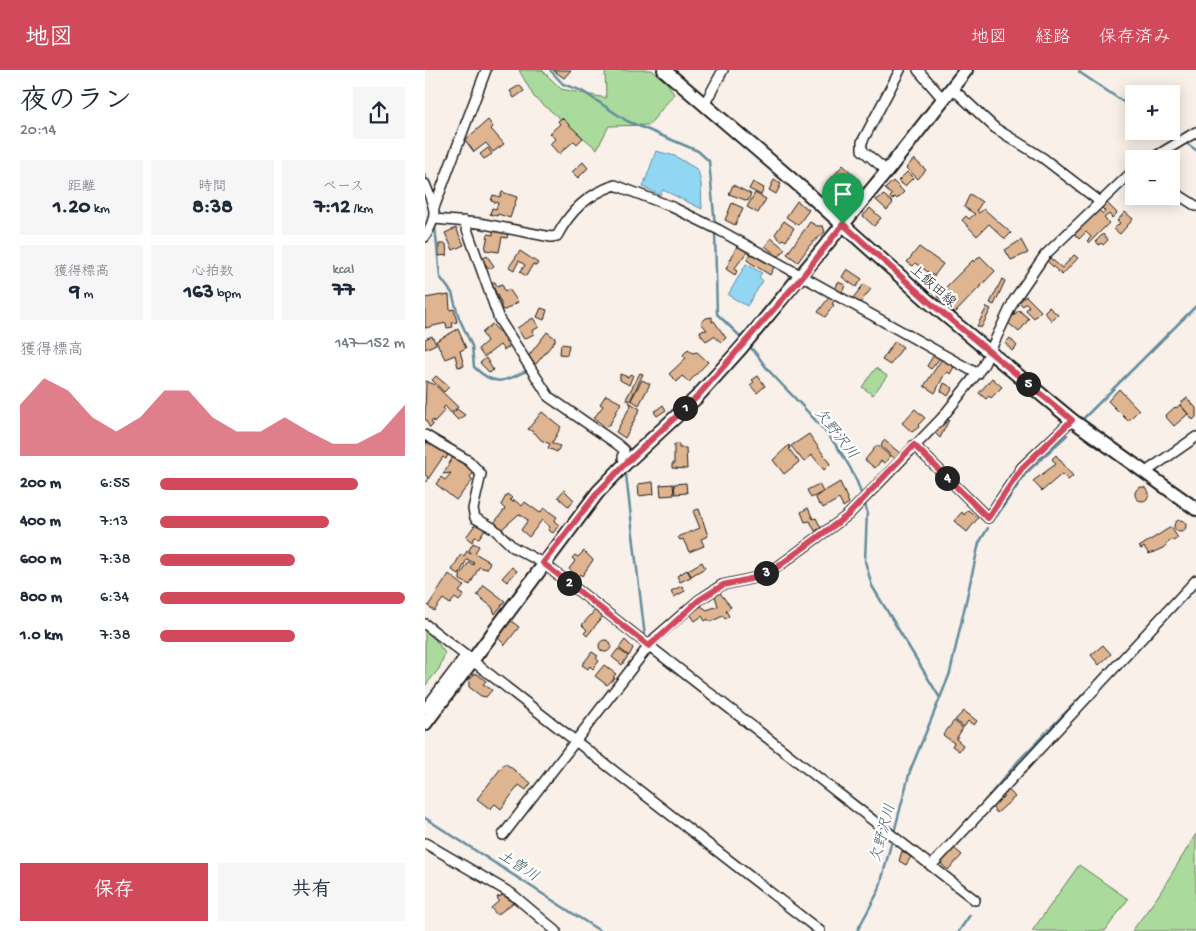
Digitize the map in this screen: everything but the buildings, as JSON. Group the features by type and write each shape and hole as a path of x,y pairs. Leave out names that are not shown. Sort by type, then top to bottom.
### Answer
{"street":[{"path":"434,208 485,70"},
{"name":"上飯田線","path":"663,70 991,354 1072,420 1196,509"},
{"path":"704,105 723,70"},
{"path":"887,171 862,150 862,142 900,70"},
{"path":"918,70 943,99"},
{"path":"425,708 469,657 598,492 626,463 696,398 802,277 966,70"},
{"path":"952,88 995,128 1043,158 1099,201"},
{"path":"1166,150 1196,132"},
{"path":"503,835 649,646 699,600 723,585 759,577 776,568 848,515 941,418 978,374 991,354 1014,300 1045,256 1099,201 1125,178"},
{"path":"425,184 434,208 435,219 425,237"},
{"path":"435,219 551,237 557,236 577,206 600,191 615,185 670,206 716,228 978,374"},
{"path":"1180,196 1196,206"},
{"path":"464,222 499,319 549,397 617,444 624,450 623,458 626,463"},
{"path":"914,445 988,518 1022,468 1072,420"},
{"path":"425,435 463,457 481,474 473,509 475,518 493,528 513,547 543,563 975,900"},
{"path":"1151,469 1196,437"},
{"path":"931,866 1196,580"},
{"path":"425,624 820,931"},
{"path":"425,724 469,657"},
{"path":"425,843 512,894 556,931"}],"green space":[{"path":"519,70 542,70 561,89 606,98 605,70 652,70 667,83 674,94 649,125 609,126 597,149 534,97"},
{"path":"876,368 887,376 873,395 862,387"},
{"path":"425,626 445,653 439,669 425,686"},
{"path":"1196,834 1196,931 1132,931 1158,896"},
{"path":"1079,865 1128,899 1105,931 1032,931"}],"water":[{"path":"656,151 675,156 698,170 701,183 702,209 663,190 660,195 643,187"},
{"path":"746,264 762,273 759,277 763,281 747,306 728,295"}],"waterway":[{"name":"欠野沢川","path":"550,70 563,84 582,91 627,121 698,151 709,161 715,226"},
{"path":"1080,70 1079,72 1125,103"},
{"path":"1186,143 1196,150"},
{"path":"425,175 428,183"},
{"path":"435,226 440,277 452,293 459,318 472,346 474,367 488,378 499,381 526,371"},
{"name":"欠野沢川","path":"715,232 717,314 744,340"},
{"path":"1082,420 1196,306"},
{"name":"欠野沢川","path":"749,346 768,370 811,415 836,445 855,478 862,496"},
{"path":"996,517 1026,473 1067,435"},
{"path":"626,475 645,637 647,639"},
{"name":"欠野沢川","path":"857,931 879,890 910,771 940,698 872,586 865,561 867,511 864,501"},
{"path":"940,698 950,673 979,543 988,528"},
{"path":"983,803 1020,759 1104,673"},
{"path":"842,790 883,822"},
{"name":"土曽川","path":"425,818 600,931"},
{"path":"966,888 980,898"},
{"path":"959,931 970,915"}],"route":[{"path":"843,224 928,301 1072,420 1022,468 988,518 914,445 848,515 776,568 759,577 723,585 699,600 655,638 649,646 543,563 598,492 626,463 696,398 802,277 843,224"}]}
